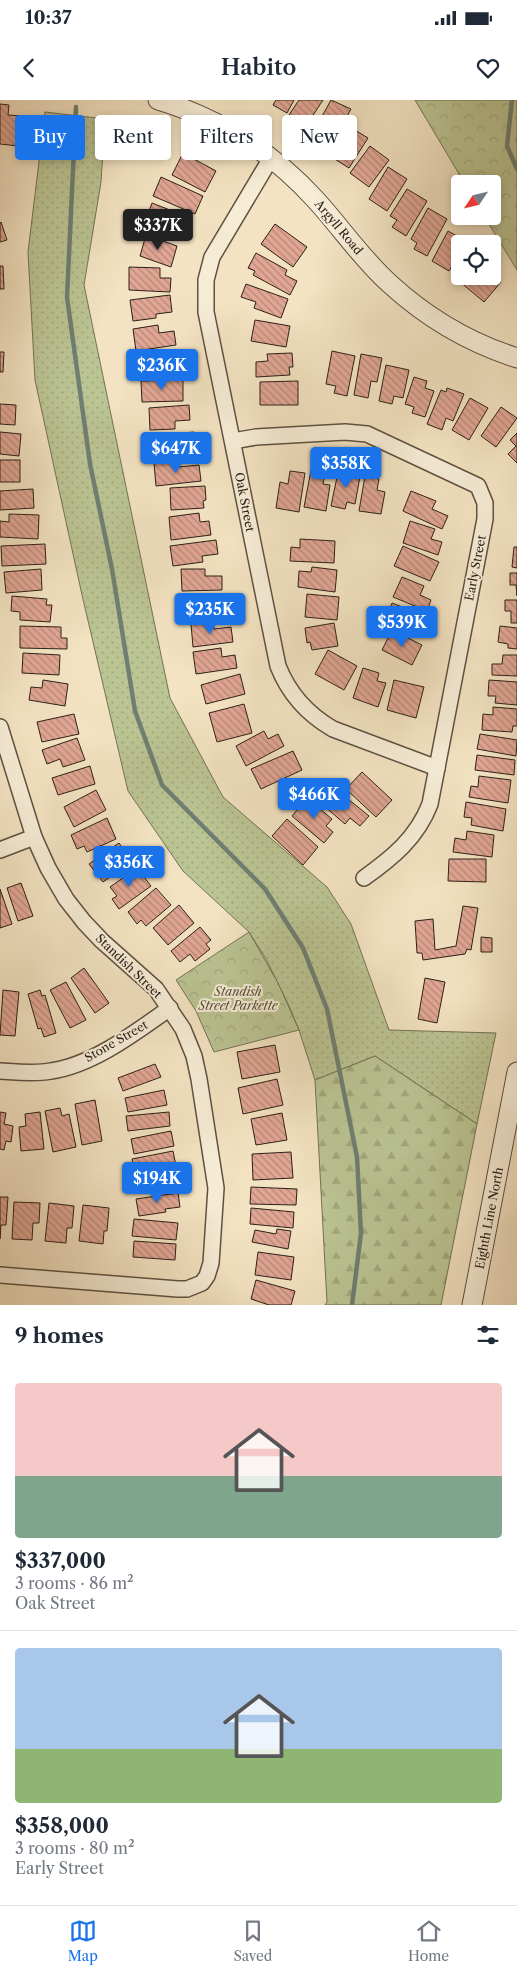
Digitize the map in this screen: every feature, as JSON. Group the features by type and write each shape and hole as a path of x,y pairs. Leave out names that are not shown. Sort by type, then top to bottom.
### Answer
{"street":[{"name":"Argyll Road","path":"158,100 200,115"},
{"name":"Argyll Road","path":"272,159 314,198 370,264 406,298 454,330 490,348 517,358"},
{"name":"Oak Street","path":"270,160 212,257 206,280 206,312 271,640 278,666 283,680 291,693 307,711 333,729 437,768"},
{"name":"Early Street","path":"233,441 256,437 345,432 367,434 478,486 485,503 485,519 430,804 418,829 398,852 364,878"},
{"name":"Standish Street","path":"0,727 34,837 48,868 66,899 102,941 156,989 183,1029 194,1056 200,1079 216,1188 211,1263 207,1276 202,1283 187,1289 0,1275"},
{"path":"0,850 34,837"},
{"name":"Stone Street","path":"0,1070 27,1073 52,1071 74,1064 114,1046 170,1008"},
{"name":"Eighth Line North","path":"472,1305 517,1072"}],"green space":[{"path":"415,100 517,100 517,270 501,244 501,235 496,235 490,225 501,225 501,175 460,175"},
{"path":"45,112 71,115 45,115"},
{"path":"85,117 95,118 95,160 102,160 101,182 84,285 170,698 223,797 327,887 351,924 389,1030 496,1033 477,1124 375,1056 315,1080 289,1006 266,959 249,932 183,871 128,791 82,595 35,380 28,252 39,160 85,160"},
{"name":"Standish Street Parkette","path":"249,932 278,983 299,1030 214,1052 196,1011 176,980"},
{"path":"375,1056 477,1124 441,1305 325,1305 327,1302 315,1080"}],"building":[{"path":"276,100 294,100 287,113 273,105"},
{"path":"299,100 323,100 313,115 289,115"},
{"path":"331,100 351,109 348,115 323,115"},
{"path":"0,104 9,105 8,115 15,116 15,146 0,144"},
{"path":"357,131 368,138 357,155"},
{"path":"370,146 389,160 369,187 350,173"},
{"path":"181,157 181,160 196,160 216,171 205,192 172,175"},
{"path":"336,160 354,160 349,168"},
{"path":"388,167 407,179 387,211 369,199"},
{"path":"161,177 203,196 195,214 153,196"},
{"path":"407,189 427,201 406,236 392,227 397,220 390,216"},
{"path":"152,203 180,214 177,221 189,226 183,240 144,224"},
{"path":"428,208 447,219 427,256 414,249 417,243 411,239"},
{"path":"0,223 7,240 0,242"},
{"path":"275,224 307,247 293,267 261,244"},
{"path":"448,231 455,235 451,235 451,267 449,271 432,261"},
{"path":"146,235 177,246 171,267 140,256"},
{"path":"256,253 287,270 285,275 297,281 290,295 253,275 255,271 248,268"},
{"path":"0,266 3,266 4,289 0,289"},
{"path":"129,267 160,268 160,278 171,278 170,292 129,290"},
{"path":"246,284 288,299 281,318 254,308 256,302 241,297"},
{"path":"464,285 498,285 484,302"},
{"path":"170,295 172,312 156,314 156,318 133,321 130,300"},
{"path":"255,320 290,326 286,347 251,341"},
{"path":"158,325 159,333 174,331 176,345 136,351 133,329"},
{"path":"178,350 180,370 138,374 136,355"},
{"path":"332,351 355,356 347,396 334,393 336,386 326,384"},
{"path":"0,352 4,352 3,372 0,372"},
{"path":"292,353 293,367 289,367 290,375 256,377 256,362 268,361 267,354"},
{"path":"361,354 382,358 377,382 371,381 368,398 354,395"},
{"path":"386,365 409,370 403,398 394,396 392,404 379,401"},
{"path":"414,377 427,381 425,388 434,391 425,417 412,413 414,407 405,404"},
{"path":"183,380 183,401 142,402 141,381"},
{"path":"298,381 298,405 260,405 260,382"},
{"path":"447,388 464,394 453,421 446,418 442,430 427,424 441,390 446,392"},
{"path":"470,398 488,408 469,440 452,430"},
{"path":"0,404 16,405 15,425 0,424"},
{"path":"189,405 190,420 175,421 175,429 150,430 149,408"},
{"path":"501,407 517,418 496,447 481,436"},
{"path":"0,432 21,434 19,456 0,454"},
{"path":"194,432 195,451 152,455 150,436"},
{"path":"517,433 517,463 508,454 516,446 510,440"},
{"path":"0,460 20,460 20,482 0,482"},
{"path":"177,460 178,467 199,465 201,481 156,486 154,463"},
{"path":"347,468 361,471 355,504 347,502 345,509 331,506 337,477 345,479"},
{"path":"311,470 325,473 323,484 330,485 326,511 304,507"},
{"path":"290,471 305,473 299,512 276,508 280,482 288,484"},
{"path":"365,476 379,479 377,490 385,492 381,514 359,511"},
{"path":"205,486 206,500 203,501 204,508 171,510 170,488"},
{"path":"33,489 34,508 0,510 0,491"},
{"path":"411,491 436,501 432,509 448,516 442,529 403,511"},
{"path":"199,513 200,522 209,521 211,535 171,540 169,517"},
{"path":"9,514 39,515 38,539 0,537 0,521 9,522"},
{"path":"410,521 435,529 431,539 442,542 438,555 403,543"},
{"path":"300,539 335,541 334,563 290,561 291,547 300,548"},
{"path":"216,540 218,554 202,556 203,562 173,566 170,546"},
{"path":"45,544 46,564 2,566 1,546"},
{"path":"403,546 439,562 430,581 394,566"},
{"path":"514,547 517,547 517,568 512,567"},
{"path":"312,567 337,570 335,592 298,587 299,571 311,572"},
{"path":"41,569 42,590 6,593 4,572"},
{"path":"181,569 205,569 205,576 222,576 222,590 182,591"},
{"path":"510,573 517,573 517,596 516,585 510,585"},
{"path":"402,577 424,586 420,595 431,600 427,611 393,597"},
{"path":"226,594 227,608 213,609 213,617 189,618 188,596"},
{"path":"307,594 339,597 337,620 305,617"},
{"path":"12,596 47,599 46,605 52,605 50,622 20,620 20,612 11,611"},
{"path":"505,600 517,600 517,623 511,623 511,611 505,611"},
{"path":"392,603 428,617 423,631 416,628 413,635 384,623"},
{"path":"213,621 214,629 231,627 233,642 193,647 191,624"},
{"path":"334,623 338,646 312,650 310,642 307,643 305,628"},
{"path":"20,626 61,627 61,638 67,638 67,649 20,648"},
{"path":"500,626 517,628 517,649 508,648 508,644 498,642"},
{"path":"392,630 422,645 412,665 382,650"},
{"path":"221,648 222,657 235,655 237,668 196,674 193,652"},
{"path":"328,650 357,666 344,690 315,674"},
{"path":"23,653 60,655 59,675 22,673"},
{"path":"503,655 517,655 517,676 492,675 492,664 502,664"},
{"path":"363,668 379,673 377,681 386,683 378,707 353,698"},
{"path":"240,674 245,694 206,704 201,685"},
{"path":"43,680 68,684 65,706 29,700 31,687 42,688"},
{"path":"394,680 424,687 416,718 387,710"},
{"path":"489,680 517,682 517,705 495,703 496,696 488,696"},
{"path":"244,704 252,733 217,742 209,713"},
{"path":"493,707 517,709 517,726 513,726 512,732 482,730 483,714 493,715"},
{"path":"74,714 79,734 42,742 37,722"},
{"path":"264,731 268,739 278,734 284,746 246,766 236,746"},
{"path":"480,734 517,740 516,756 477,749"},
{"path":"77,738 85,760 63,767 60,759 47,764 42,750"},
{"path":"293,751 302,770 261,789 251,769"},
{"path":"477,755 515,760 514,775 475,770"},
{"path":"90,766 95,784 58,795 52,778"},
{"path":"362,772 392,800 376,817 346,789"},
{"path":"479,776 511,780 508,803 469,797 471,786 478,787"},
{"path":"96,790 106,810 74,827 64,807"},
{"path":"337,790 369,816 360,826 350,818 345,824 324,806"},
{"path":"307,798 332,819 326,826 333,832 324,843 292,816"},
{"path":"466,802 506,809 503,831 471,825 472,818 464,817"},
{"path":"107,818 116,839 87,852 84,846 77,849 71,835"},
{"path":"287,819 318,847 303,865 272,836"},
{"path":"467,831 494,835 492,857 453,852 455,838 466,840"},
{"path":"119,843 132,862 103,882 89,864"},
{"path":"449,859 486,859 486,882 448,881"},
{"path":"137,868 151,886 119,909 112,899 117,896 110,887"},
{"path":"21,883 33,916 18,921 7,888"},
{"path":"156,888 171,905 146,926 141,920 137,924 128,912"},
{"path":"0,889 12,924 0,928"},
{"path":"179,905 194,923 168,945 153,928"},
{"path":"463,906 478,908 471,950 467,949 465,954 423,960 422,953 417,953 415,921 433,919 435,950 456,946"},
{"path":"200,927 211,940 206,944 210,949 195,961 190,954 180,962 171,951"},
{"path":"481,937 492,938 492,952 481,952"},
{"path":"84,968 109,1003 95,1013 71,978"},
{"path":"425,978 445,982 437,1023 418,1019"},
{"path":"66,982 86,1020 70,1028 50,990"},
{"path":"3,990 19,992 15,1036 0,1035"},
{"path":"40,990 42,996 45,995 56,1033 44,1037 41,1028 38,1029 28,994"},
{"path":"275,1045 280,1072 242,1079 237,1052"},
{"path":"155,1064 161,1077 123,1091 118,1078"},
{"path":"277,1079 283,1105 243,1114 238,1088"},
{"path":"164,1090 167,1105 128,1112 125,1098"},
{"path":"95,1100 102,1141 82,1145 75,1104"},
{"path":"60,1108 62,1116 69,1114 76,1147 53,1152 45,1111"},
{"path":"0,1112 6,1113 4,1124 13,1126 11,1142 6,1141 4,1150 0,1149"},
{"path":"40,1112 44,1149 21,1151 19,1127 26,1126 25,1114"},
{"path":"169,1112 170,1126 128,1131 126,1116"},
{"path":"282,1113 287,1140 256,1145 251,1119"},
{"path":"171,1131 174,1146 134,1154 131,1139"},
{"path":"173,1151 176,1166 135,1174 132,1159"},
{"path":"291,1152 293,1178 253,1180 252,1154"},
{"path":"179,1175 180,1190 138,1193 137,1178"},
{"path":"251,1187 297,1189 296,1205 250,1204"},
{"path":"178,1193 180,1207 165,1209 166,1212 139,1216 136,1199"},
{"path":"0,1197 8,1197 6,1225 1,1225 0,1239"},
{"path":"14,1202 40,1203 39,1223 33,1223 32,1240 12,1239"},
{"path":"49,1203 74,1206 72,1228 67,1228 66,1243 45,1241"},
{"path":"83,1205 109,1208 107,1231 104,1231 103,1244 79,1241"},
{"path":"251,1208 294,1212 293,1228 250,1224"},
{"path":"134,1219 178,1223 176,1240 132,1236"},
{"path":"277,1229 291,1231 288,1249 252,1242 255,1230 276,1234"},
{"path":"134,1241 176,1244 175,1260 133,1257"},
{"path":"258,1252 294,1257 291,1280 255,1275"},
{"path":"256,1280 295,1291 291,1305 269,1305 251,1299"}],"waterway":[{"path":"512,100 507,146 517,169"},
{"path":"76,107 67,297 90,464 112,569 135,711 162,785 265,889 303,948 327,1009 357,1157 361,1233 352,1305"}]}
